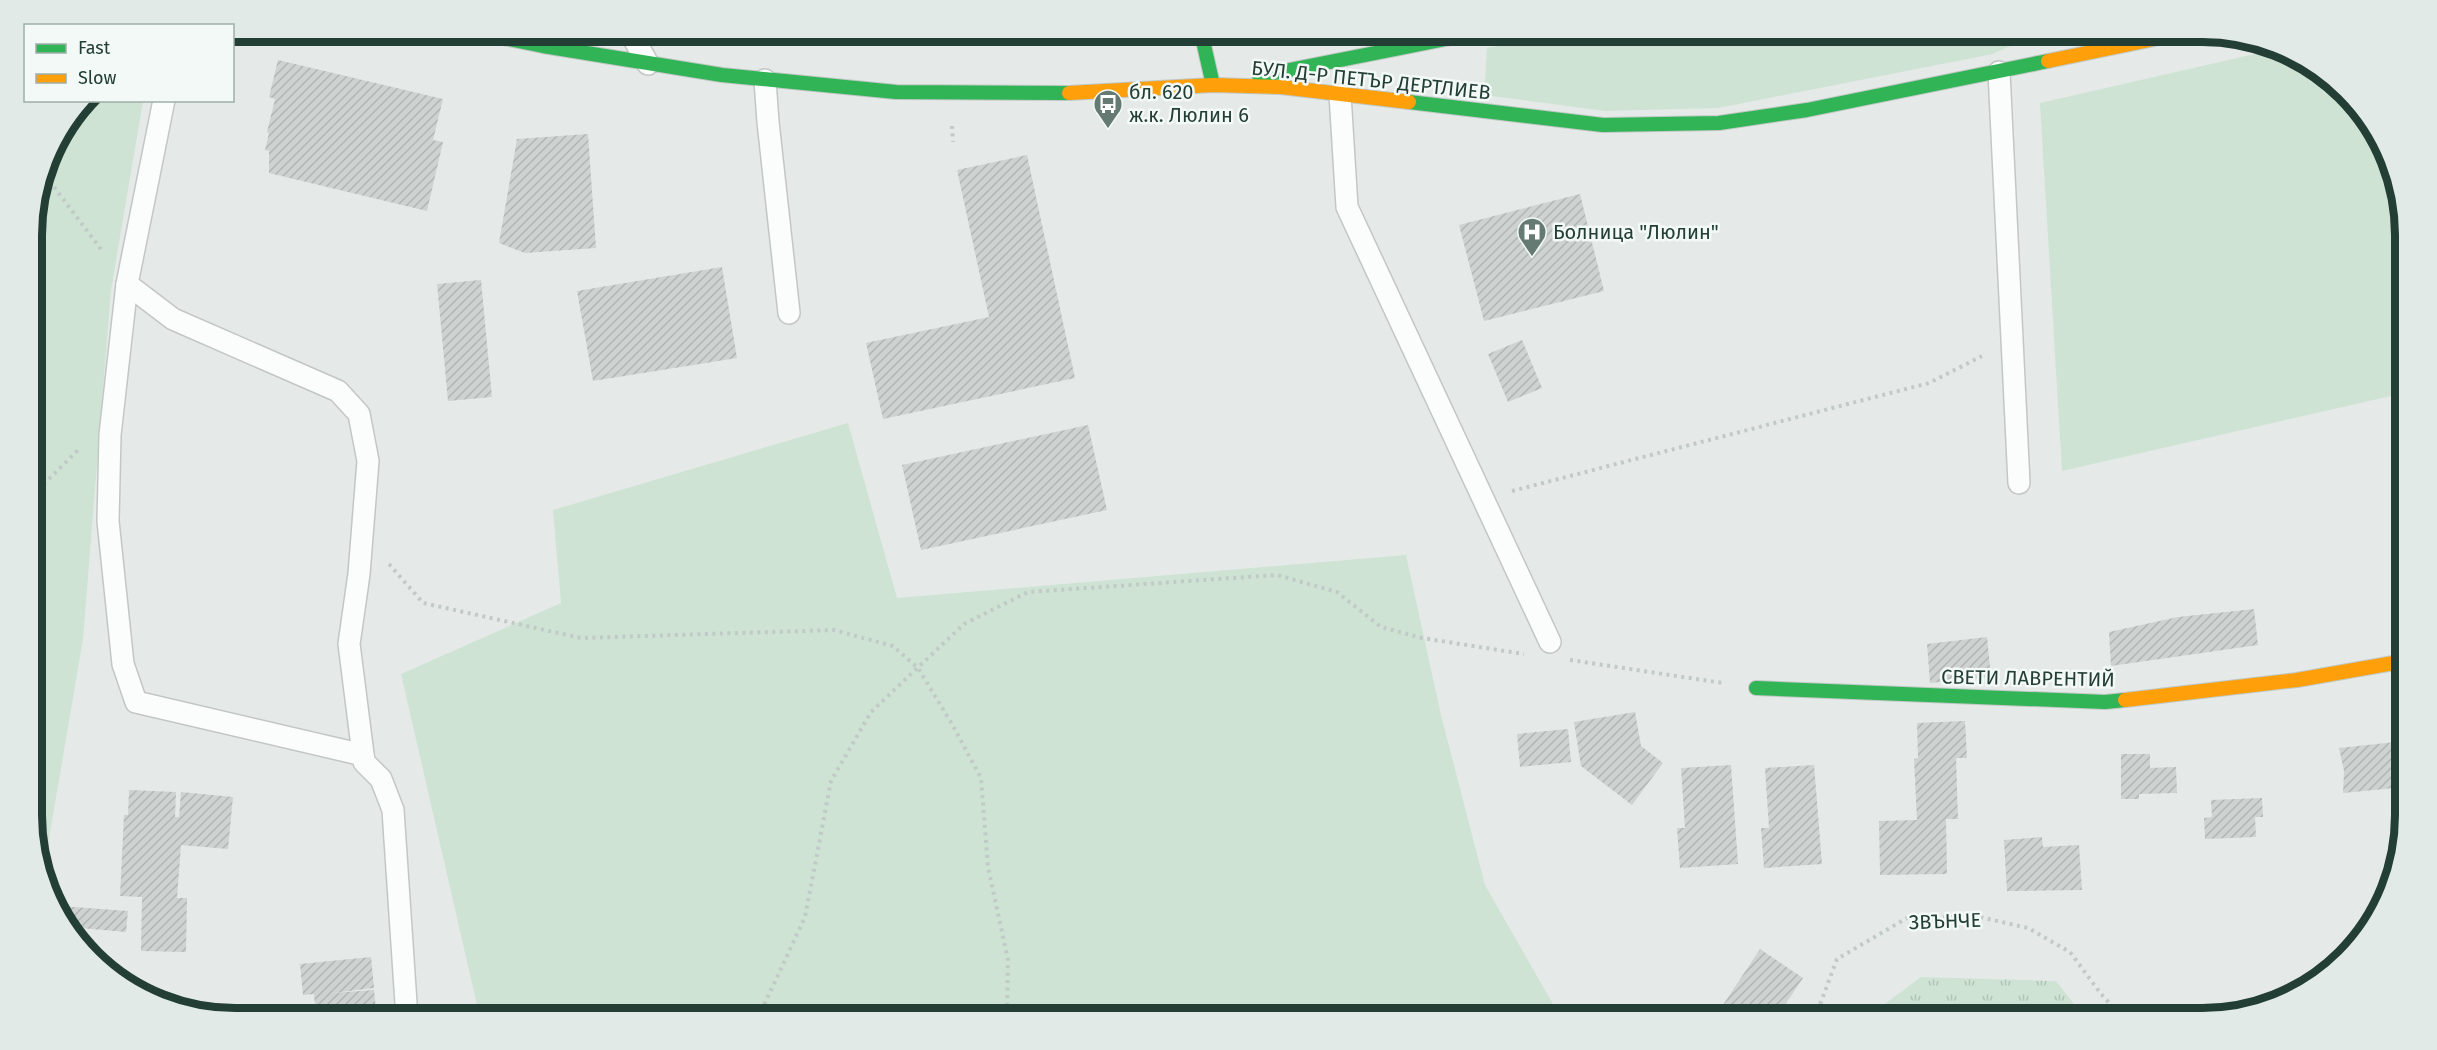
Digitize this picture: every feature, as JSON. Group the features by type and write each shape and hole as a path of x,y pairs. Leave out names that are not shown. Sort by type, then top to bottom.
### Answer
{"main road":[{"name":"БУЛ. Д-Р ПЕТЪР ДЕРТЛИЕВ","path":"528,42 648,64 765,80 896,92 1069,93 1213,85 1281,87 1603,125 1719,123 1807,110 2141,42"},
{"path":"1203,42 1213,85 1430,42"},
{"name":"СВЕТИ ЛАВРЕНТИЙ","path":"1756,688 2105,702 2297,680 2395,663"}],"lane":[{"path":"636,42 648,64"},
{"path":"1999,72 2019,483"},
{"path":"765,80 789,313"},
{"path":"1340,95 1347,207 1555,650"},
{"path":"164,102 127,284 113,416 108,521 123,664 136,702 363,755"},
{"path":"127,284 173,319 338,391 359,414 368,460 359,574 349,644 364,762 381,780 393,810 405,1008"}],"path":[{"path":"50,182 127,284"},
{"path":"1483,498 1929,383 1981,357 2010,320"},
{"path":"42,486 113,416"},
{"path":"362,534 423,603 581,638 834,630 893,646 918,668 952,723 981,778 988,867 1008,960 1006,1008"},
{"path":"763,1008 806,917 831,781 871,712 964,624 1028,592 1276,575 1337,592 1381,627 1422,638 1525,654"},
{"path":"1555,650 1756,688"},
{"name":"ЗВЪНЧЕ","path":"1819,1008 1837,960 1907,918 1980,917 2028,928 2070,952 2114,1008"}],"green space":[{"path":"1518,42 2019,42 1993,54 1718,108 1605,111 1484,95 1487,48"},
{"path":"2262,52 2298,68 2319,82 2355,118 2380,161 2388,185 2395,235 2395,395 2062,471 2040,103"},
{"path":"96,102 143,102 111,290 83,639 47,853 42,815 42,223 49,185 57,161 82,118"},
{"path":"848,423 897,598 1406,555 1441,715 1485,885 1555,1008 478,1008 401,674 561,603 553,510"},
{"path":"1921,977 2056,981 2077,1008 1879,1008"}],"building":[{"path":"278,60 443,99 433,140 443,142 427,211 269,173 269,151 265,150 275,99 269,97"},
{"path":"588,134 596,248 525,253 499,243 517,139"},
{"path":"1027,155 1075,378 883,419 866,343 989,317 957,170"},
{"name":"Болница \"Люлин\"","path":"1580,194 1604,291 1484,321 1459,225"},
{"path":"722,267 737,358 593,381 577,291"},
{"path":"481,280 492,397 448,401 437,284"},
{"path":"1522,340 1542,388 1508,402 1488,354"},
{"path":"1088,425 1107,510 921,550 902,465"},
{"path":"2254,609 2258,645 2111,666 2109,632 2178,617"},
{"path":"1987,637 1991,677 1930,683 1927,644"},
{"path":"1635,712 1641,746 1663,763 1632,805 1581,766 1574,722"},
{"path":"1965,721 1967,758 1956,758 1958,819 1946,819 1947,874 1880,875 1879,821 1917,820 1914,759 1918,758 1917,723"},
{"path":"1568,729 1571,762 1520,767 1517,734"},
{"path":"2395,742 2395,788 2343,793 2344,771 2339,748"},
{"path":"2121,754 2150,754 2150,768 2176,767 2177,793 2139,794 2139,799 2121,799"},
{"path":"1731,765 1738,864 1680,868 1677,828 1685,828 1681,768"},
{"path":"1814,765 1822,864 1764,868 1761,828 1769,828 1765,768"},
{"path":"129,790 176,792 175,817 179,817 181,792 233,797 228,849 181,845 177,898 187,898 186,952 141,951 142,897 120,896 124,815 128,815"},
{"path":"2262,798 2263,817 2255,817 2256,837 2205,839 2204,818 2212,817 2211,800"},
{"path":"2042,837 2043,847 2079,845 2082,890 2007,891 2004,840"},
{"path":"66,906 128,911 126,932 79,928"},
{"path":"1760,949 1803,978 1783,1008 1721,1008"},
{"path":"371,957 374,988 332,993 374,990 376,1008 315,1008 314,994 303,995 300,964"}],"traffic: fast":[{"path":"523,42 722,75 896,92 1069,93"},
{"path":"1203,42 1213,85"},
{"path":"1259,76 1431,42"},
{"path":"1409,102 1603,125 1719,123 1807,110 2048,61"},
{"path":"1756,688 2105,702 2125,700"}],"traffic: slow":[{"path":"2048,61 2140,42"},
{"path":"1069,93 1213,85 1281,87 1409,102"},
{"path":"2125,700 2297,680 2395,663"}],"place":[{"name":"бл. 620 ж.к. Люлин 6","path":"1108,130"},
{"name":"Болница \"Люлин\"","path":"1532,258"}]}
